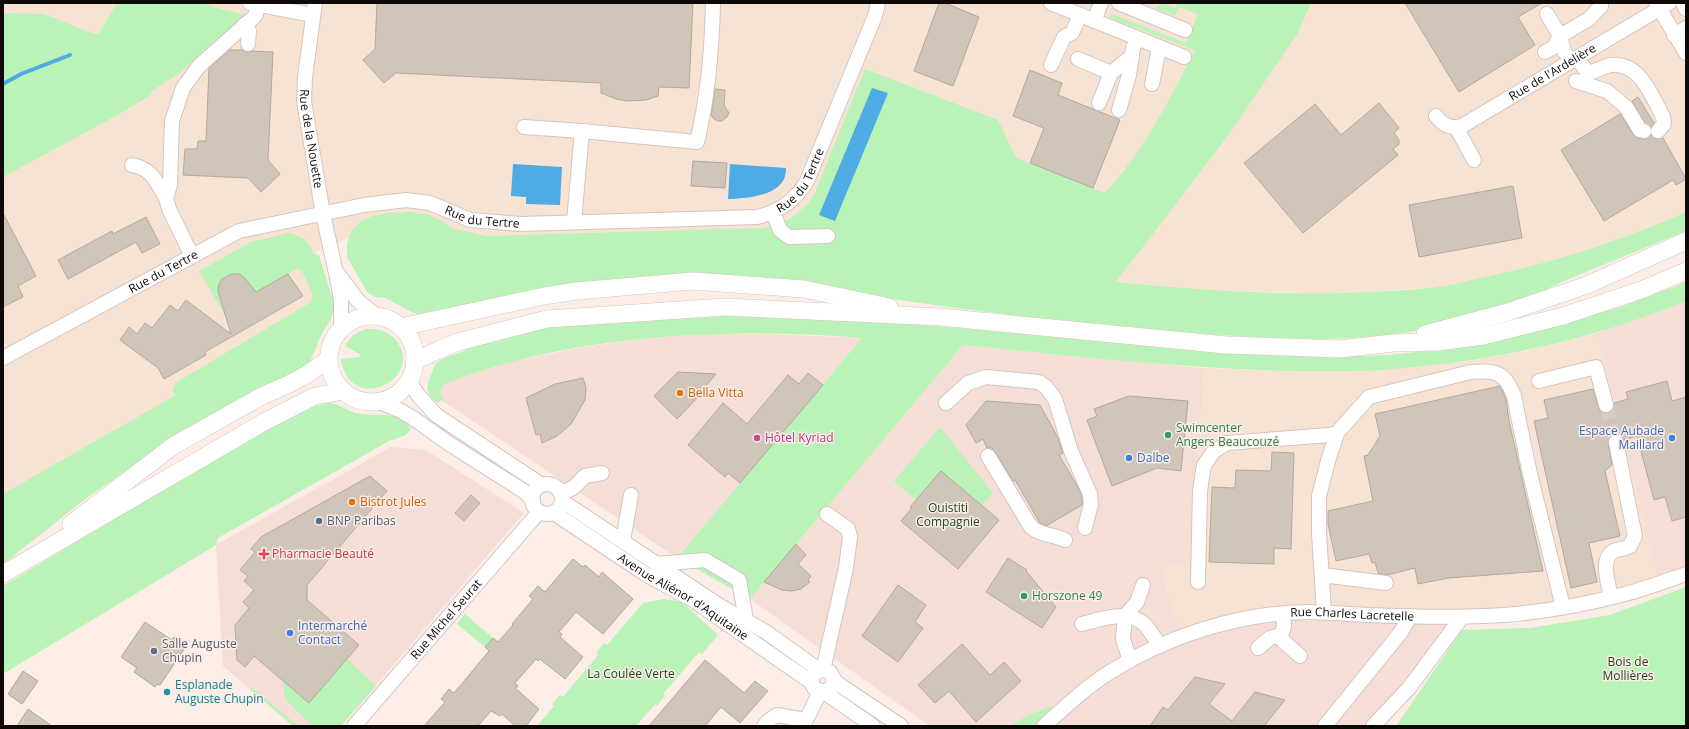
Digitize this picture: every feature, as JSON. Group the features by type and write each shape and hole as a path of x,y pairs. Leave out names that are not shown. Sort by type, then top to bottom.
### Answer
{"main road":[{"path":"1393,343 1508,312 1587,285 1686,241"},
{"path":"414,362 458,342 547,319 725,307 940,317 1226,345 1340,349 1393,343 1438,342 1483,336 1563,316 1641,290 1686,271"},
{"path":"401,327 544,296 576,291 693,281 804,289 940,317"},
{"path":"377,316 390,320 401,327 412,343 414,362 409,380 395,395 377,401 359,400 343,391 333,376 329,359 331,345 341,329 348,323 360,317 377,316"},
{"path":"9,571 172,446 262,396 289,384 329,359"},
{"path":"9,571 264,422 315,396 343,391"}],"street":[{"path":"524,127 696,142 705,110 713,27 713,3"},
{"name":"Rue du Tertre","path":"3,358 239,231 364,205 406,200 430,202 459,216 480,222 520,224 757,217 773,212 790,202 803,188 807,181 876,10 884,3"},
{"path":"1051,3 1184,57"},
{"path":"1094,21 1101,3"},
{"path":"1119,3 1185,30"},
{"path":"1546,52 1554,46 1560,36 1589,19 1601,6 1600,3"},
{"path":"1683,3 1686,9"},
{"path":"166,198 170,185 172,121 184,88 199,66 256,14 254,4 314,9"},
{"path":"1661,5 1680,31 1686,53"},
{"name":"Rue de l'Ardelière","path":"1456,127 1462,126 1661,5"},
{"name":"Rue de la Nouette","path":"314,9 305,77 304,101 323,214 337,272 341,301 341,329"},
{"path":"1547,14 1560,36 1564,51 1587,72 1616,65 1630,69 1641,78 1663,116 1664,124 1658,131"},
{"path":"1051,66 1064,37 1072,33 1080,15"},
{"path":"244,25 249,31 248,44"},
{"path":"1119,110 1130,75 1133,48 1137,39"},
{"path":"1152,84 1160,48"},
{"path":"1099,103 1111,73 1132,56"},
{"path":"1078,59 1111,73"},
{"path":"1576,82 1607,91 1626,107 1640,130 1644,131"},
{"path":"1436,116 1445,125 1456,127 1474,160"},
{"path":"574,222 582,131"},
{"path":"132,165 141,167 150,172 166,198 169,209 192,256"},
{"path":"773,212 780,230 788,237 828,236"},
{"name":"Rue de la Nouette","path":"337,272 358,301 377,316"},
{"path":"1539,381 1596,367 1606,405"},
{"path":"1324,612 1319,533 1319,496 1337,433 1369,397 1471,372 1486,371 1495,372 1503,376 1510,384 1514,396 1530,474 1563,607"},
{"path":"946,403 968,382 986,377 1039,382 1046,386 1055,400 1071,451 1090,494 1091,504 1085,528"},
{"path":"409,380 418,395 436,415 542,485 552,485 556,487 562,497"},
{"path":"377,401 399,410 413,418 448,443 525,492 543,514 554,513 560,508 562,497 585,476 602,473"},
{"path":"1198,582 1200,491 1204,465 1214,451 1227,443 1329,435 1337,433"},
{"path":"1611,598 1606,568 1608,558 1614,551 1630,546 1635,536 1616,442"},
{"path":"988,456 1031,527 1040,533 1057,536 1065,540"},
{"path":"536,506 535,491 542,485"},
{"path":"623,541 631,495"},
{"name":"Avenue Aliénor d'Aquitaine","path":"562,497 656,564 720,606 766,632 800,655 820,681"},
{"name":"Rue Michel Seurat","path":"354,726 536,506"},
{"name":"Avenue Aliénor d'Aquitaine","path":"554,513 647,575 693,600 820,681 873,726"},
{"path":"764,726 768,721 777,715 804,723 820,681 846,568 850,537 848,529 827,514"},
{"path":"656,564 705,560 739,580 746,620"},
{"path":"1322,574 1386,583"},
{"name":"Rue Charles Lacretelle","path":"1044,726 1104,677 1130,661 1183,636 1235,621 1283,614 1324,612 1462,617 1505,615 1563,607 1611,598 1686,574"},
{"path":"1130,661 1123,639 1125,616 1137,602 1143,585"},
{"path":"1283,614 1284,627 1281,635 1283,641 1300,656"},
{"path":"1082,624 1125,616 1143,623 1160,646"},
{"path":"1325,726 1398,635 1410,616"},
{"path":"1373,726 1409,688 1462,617"},
{"path":"1258,648 1270,638 1281,635"},
{"path":"800,655 818,651 829,640"},
{"name":"Avenue Aliénor d'Aquitaine","path":"820,681 831,673 834,681 901,726"}],"shaded area":[{"path":"3,3 1686,3 1686,212 1636,234 1534,267 1439,287 1340,294 1194,290 1115,282 481,241 404,213 316,252 321,301 3,509"},
{"path":"1686,301 1686,574 1659,583 1597,333"},
{"path":"1597,333 1659,583 1524,612 1304,612 1183,636 1176,620 1161,570 1194,559 1204,368 1279,371 1362,371 1462,362 1522,352"},
{"path":"704,334 763,334 862,338 677,558 446,403 441,397 441,389 443,384 518,360 579,348 640,339"},
{"path":"963,345 1204,368 1194,559 1161,570 1176,620 1183,636 1261,616 1450,617 1448,630 1424,663 1368,726 930,726 750,599"},
{"path":"391,447 426,450 524,513 341,726 293,726 223,666 216,545"}],"green space":[{"path":"117,3 205,3 214,7 245,15 178,74 152,91 151,95 114,117 3,177 3,13 44,14 94,34 99,33"},
{"path":"1162,3 1175,8 1177,3 1311,3 1297,34 1230,133 1116,282 1184,288 1287,293 1356,293 1420,289 1456,284 1537,265 1587,250 1686,212 1686,231 1571,278 1494,312 1481,316 1410,332 1379,336 1317,339 1224,335 1091,324 752,280 424,315 414,313 385,298 375,297 367,292 347,257 347,243 352,230 361,221 372,216 391,213 410,212 430,215 455,229 486,236 764,228 774,226 792,218 809,202 815,193 865,69 998,120 1016,158 1105,193 1132,160 1144,142 1195,50 1110,18 1112,14 1186,43 1198,14 1179,7 1175,16 1156,8"},
{"path":"288,233 301,237 308,243 314,255 319,255 334,304 334,310 330,321 322,333 310,362 286,375 288,380 133,466 88,497 3,564 3,494 176,395 173,393 173,388 177,382 311,302 313,296 302,271 298,268 256,292 244,277 234,273 224,277 220,281 218,292 228,313 225,315 199,271 251,242"},
{"path":"1686,282 1686,301 1620,325 1519,352 1415,367 1367,371 1211,368 963,345 750,599 677,558 862,338 758,334 650,338 544,354 493,367 444,384 441,389 441,394 446,403 441,400 438,403 434,400 429,393 427,386 436,364 447,357 465,351 464,345 546,327 710,313 892,322 1243,354 1325,357 1390,355 1452,348 1524,334 1621,307"},
{"path":"365,329 374,329 389,334 396,340 403,355 401,368 394,379 383,386 370,389 357,386 347,376 341,359 360,357 360,354 345,346 353,335"},
{"path":"327,403 335,404 356,413 386,415 401,418 407,422 411,429 406,435 389,441 218,538 216,545 3,674 3,586 252,436 312,407"},
{"name":"Ouistiti Compagnie","path":"940,427 993,493 982,505 999,520 958,569 901,521 912,508 910,507 916,500 894,481"},
{"name":"Bois de Mollières","path":"1686,587 1686,726 1396,726 1462,630 1530,628 1610,615"},
{"name":"La Coulée Verte","path":"664,599 682,602 718,635 702,654 699,652 663,694 665,696 657,706 655,704 636,726 537,726 554,706 552,704 560,695 563,697 598,655 596,653 604,643 607,645 643,603"},
{"path":"465,614 493,638 485,647 457,624"},
{"path":"347,659 376,686 341,726 314,726 287,701 284,693 284,682 309,703"},
{"path":"251,688 258,692 298,726 293,726 250,689"},
{"path":"1051,706 1053,709 1036,726 1011,726 1024,717"}],"water":[{"path":"872,88 888,93 835,221 819,215"},
{"path":"513,164 562,167 560,205 526,204 526,197 511,196"},
{"path":"730,164 786,168 785,177 780,185 765,194 746,198 728,199"}],"building":[{"path":"377,3 693,3 689,88 659,87 658,96 646,100 628,101 616,99 601,93 601,83 396,73 384,83 363,60 375,49"},
{"path":"939,3 945,3 979,17 953,86 914,71"},
{"path":"1405,3 1542,3 1518,17 1535,45 1459,92"},
{"path":"230,50 273,52 268,160 280,174 261,192 248,178 183,175 185,149 197,149 198,141 206,141 209,68"},
{"path":"1030,70 1062,83 1058,95 1120,120 1093,188 1030,163 1044,128 1013,116"},
{"path":"715,89 725,90 724,105 729,113 722,121 714,119 711,115"},
{"path":"1638,97 1654,123 1651,127 1645,123 1632,101"},
{"path":"1379,103 1399,128 1394,133 1399,140 1399,144 1393,149 1398,155 1303,233 1244,163 1315,104 1341,135"},
{"path":"1620,114 1637,138 1646,139 1651,135 1656,139 1663,138 1686,179 1676,185 1673,180 1604,221 1561,150"},
{"path":"693,161 727,163 725,188 691,186"},
{"path":"1513,186 1522,238 1419,257 1409,205"},
{"path":"3,213 36,276 18,286 23,297 3,307"},
{"path":"146,217 160,244 142,253 136,242 68,279 58,260 112,231 113,234"},
{"path":"231,274 239,274 245,278 256,292 288,274 303,296 205,352 206,355 164,379 158,368 120,340 129,327 137,334 145,323 152,328 170,305 178,311 186,300 231,334 218,291 219,284 222,279"},
{"path":"678,372 716,374 698,395 699,396 677,419 654,396"},
{"path":"808,373 823,385 740,483 728,473 725,477 688,445 723,403 747,424 788,375 799,384"},
{"path":"583,378 586,388 585,400 571,424 557,436 542,443 540,434 536,435 526,398 555,384"},
{"path":"1667,381 1672,401 1686,397 1686,517 1672,521 1665,497 1654,500 1637,436 1624,440 1618,434 1611,435 1608,443 1612,465 1605,471 1620,536 1589,543 1597,582 1571,588 1534,421 1548,418 1544,400 1593,389 1600,411 1608,413 1612,411 1614,403 1628,399 1626,392"},
{"path":"1500,386 1506,399 1509,421 1543,571 1449,578 1418,584 1415,568 1387,575 1378,573 1375,562 1372,563 1369,554 1336,561 1328,524 1328,511 1373,501 1364,456 1368,455 1380,436 1375,414"},
{"path":"1129,396 1188,401 1181,471 1157,468 1112,486 1087,420 1097,416 1094,409"},
{"path":"986,401 1040,405 1057,436 1063,453 1059,455 1079,489 1082,496 1082,505 1046,526 1040,523 1015,480 1013,481 992,448 987,448 983,439 976,443 966,425"},
{"path":"1272,452 1294,453 1291,549 1274,548 1274,564 1209,562 1212,487 1235,488 1236,470 1271,471"},
{"name":"Ouistiti Compagnie","path":"941,471 999,520 958,569 901,521 912,508 910,507"},
{"path":"370,476 387,491 307,585 307,600 359,645 309,703 254,656 245,667 237,660 235,625 249,608 243,602 254,590 244,581 248,576 240,570 255,552 251,549 261,537"},
{"path":"471,495 480,503 464,521 455,513"},
{"path":"796,544 806,555 798,564 811,576 808,580 810,582 801,589 792,591 782,590 764,582"},
{"path":"1008,558 1027,570 1026,571 1056,607 1042,628 986,592"},
{"path":"573,559 583,567 585,565 599,577 602,572 633,599 603,634 576,612 559,632 562,634 560,637 583,657 565,679 540,659 538,661 536,659 515,683 518,686 515,688 539,709 526,726 515,726 502,714 500,716 491,711 478,726 424,726 445,702 441,699 449,689 454,693 489,651 485,647 493,638 498,642 513,625 512,624 533,599 529,596 538,586 545,592"},
{"path":"898,585 926,605 915,622 923,628 898,662 862,636"},
{"name":"Salle Auguste Chupin","path":"145,622 172,640 174,637 187,645 160,685 157,684 155,687 134,672 137,668 121,657"},
{"path":"962,644 990,675 1004,662 1021,681 976,722 949,691 935,703 918,685"},
{"path":"705,660 744,693 755,681 768,691 740,723 721,707 705,726 649,726"},
{"path":"23,671 38,681 22,704 8,694"},
{"path":"1195,677 1225,684 1209,704 1232,721 1255,692 1285,700 1264,726 1150,726 1163,707 1168,710"},
{"path":"28,709 52,726 17,726"}],"waterway":[{"path":"3,84 21,74 70,55"}],"tunnel":[{"path":"1606,405 1616,442"}],"place":[{"name":"Bella Vitta","path":"680,393"},
{"name":"Swimcenter Angers Beaucouzé","path":"1168,435"},
{"name":"Hôtel Kyriad","path":"757,438"},
{"name":"Espace Aubade Maillard","path":"1672,438"},
{"name":"Dalbe","path":"1129,458"},
{"name":"Bistrot Jules","path":"352,502"},
{"name":"BNP Paribas","path":"319,521"},
{"name":"Pharmacie Beauté","path":"264,554"},
{"name":"Horszone 49","path":"1024,596"},
{"name":"Intermarché Contact","path":"290,633"},
{"name":"Salle Auguste Chupin","path":"154,651"},
{"name":"Esplanade Auguste Chupin","path":"167,692"}]}
